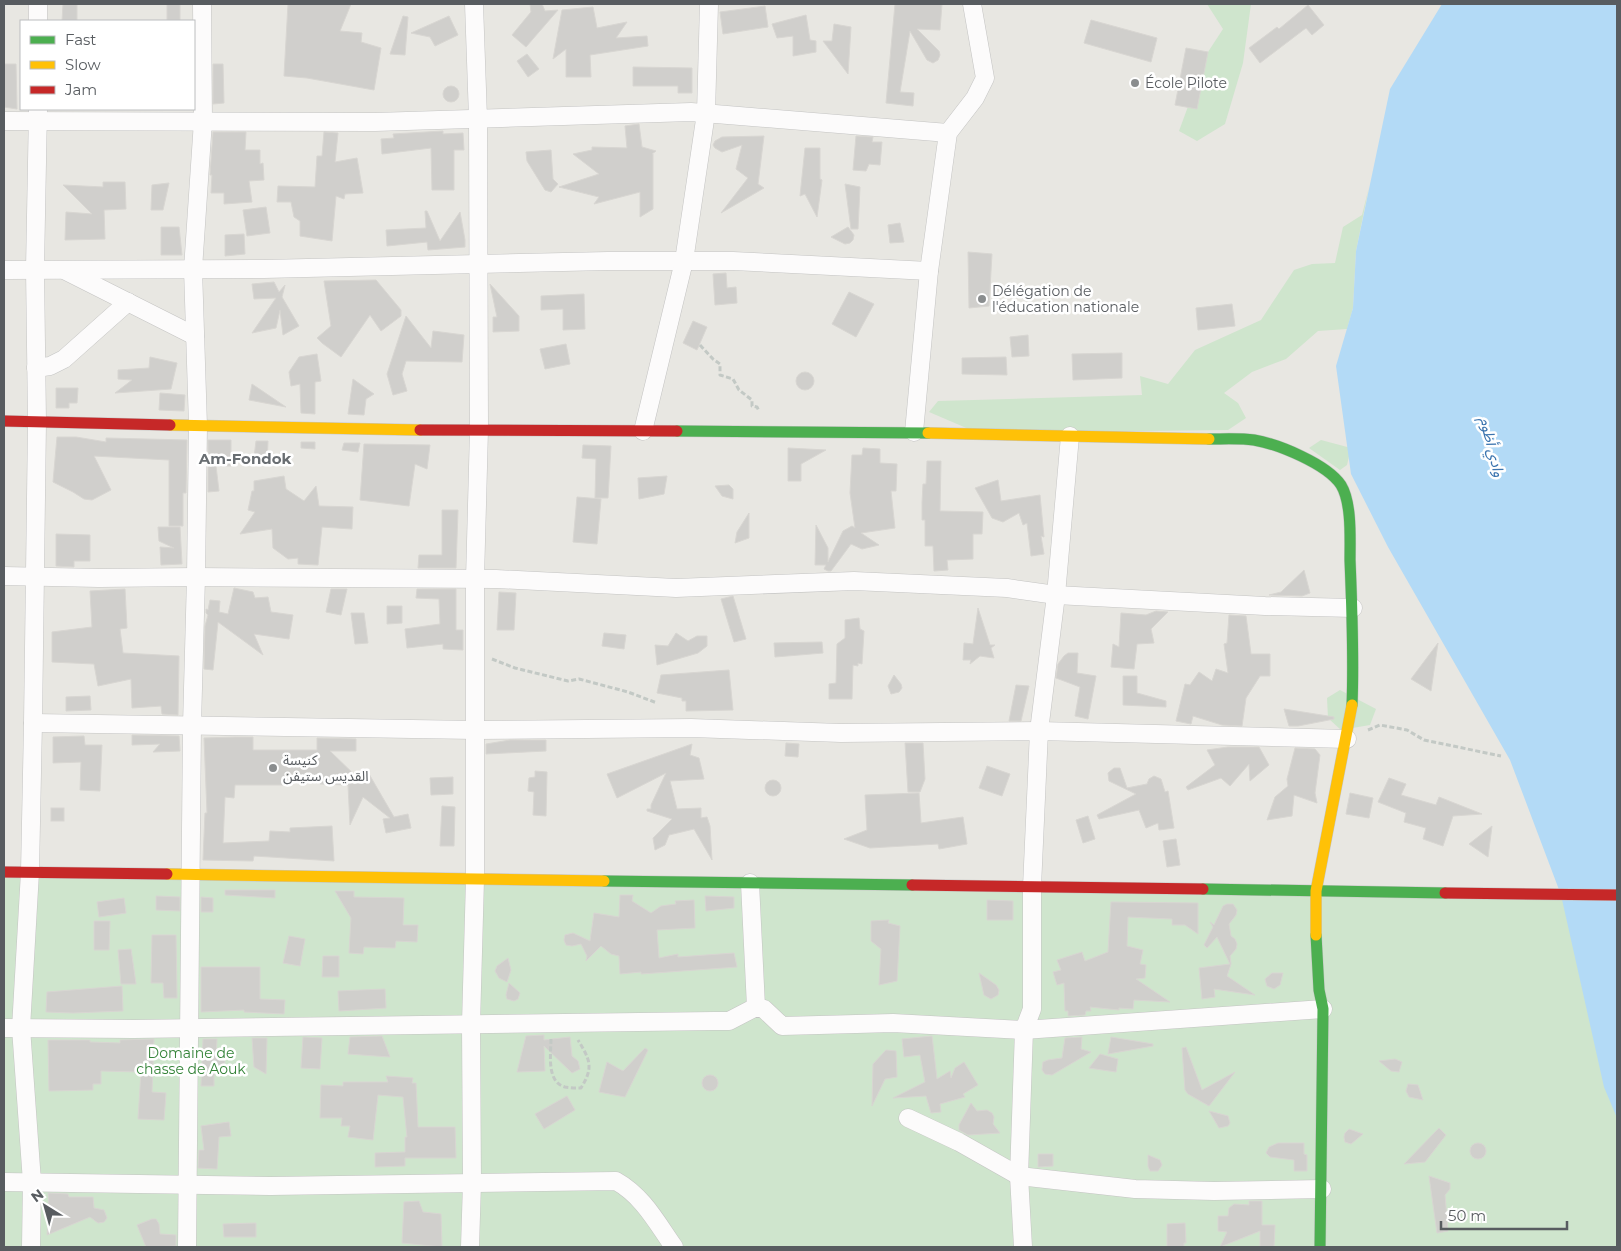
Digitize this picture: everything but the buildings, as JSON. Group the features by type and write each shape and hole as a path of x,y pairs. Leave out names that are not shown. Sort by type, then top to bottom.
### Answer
{"street":[{"path":"38,4 38,20"},
{"path":"188,1247 192,725 198,426 193,269 203,121 202,4"},
{"path":"470,1247 472,1183 471,1024 475,879 475,579 479,430 478,118 474,4"},
{"path":"643,430 684,261 706,113 709,4"},
{"path":"914,432 930,270 948,133 975,98 985,78 972,4"},
{"path":"4,121 37,115 203,121 375,122 691,112 948,133"},
{"path":"31,1247 32,1182 12,1028 30,872 37,422 35,270 37,115"},
{"path":"4,270 733,261 930,270"},
{"path":"63,269 195,336"},
{"path":"36,368 50,366 64,359 128,302"},
{"path":"4,421 479,430 914,432 1253,440 1268,443 1326,471 1339,482 1344,490 1348,515 1353,608 1353,690 1352,712 1316,891 1316,956 1319,990 1324,1009 1320,1247"},
{"path":"1023,1247 1019,1176 1024,1030 1032,1009 1032,887 1039,731 1056,595 1070,436"},
{"path":"4,576 475,579 676,588 854,581 1007,588 1056,595 1265,606 1353,608"},
{"path":"32,723 475,730 691,728 841,733 1039,731 1347,739"},
{"path":"4,872 1617,895"},
{"path":"750,883 756,1007"},
{"path":"12,1028 189,1028 729,1021 756,1007 764,1009 782,1026 893,1023 1024,1030 1324,1009"},
{"path":"908,1118 959,1142 1019,1176 1135,1189 1214,1191 1322,1189"},
{"path":"4,1182 270,1186 616,1181 629,1188 643,1202 674,1247"}],"path":[{"path":"700,345 720,364 720,375 733,379 739,390 749,396 752,400 752,406 757,407 771,431"},
{"path":"475,652 515,668 568,681 579,679 628,692 657,703"},
{"path":"1347,739 1380,725 1407,730 1424,740 1501,756"},
{"path":"550,1022 552,1075 556,1082 563,1086 581,1088 587,1078 590,1060 568,1022"}],"green space":[{"path":"1207,4 1251,4 1243,63 1225,124 1197,141 1179,131 1208,52 1223,29"},
{"path":"1369,187 1356,251 1353,308 1347,329 1318,331 1286,359 1252,372 1224,393 1238,403 1246,418 1228,430 978,433 929,412 938,401 1142,395 1140,376 1168,384 1195,350 1261,320 1294,270 1312,264 1335,263 1343,227 1362,215"},
{"path":"1321,440 1351,448 1347,465 1340,470 1309,448"},
{"path":"1340,690 1376,709 1370,725 1341,730 1328,718 1327,698"},
{"name":"Domaine de chasse de Aouk","path":"4,871 1617,895 1617,1247 4,1247"}],"water":[{"name":"وادي أظوم","path":"1442,4 1617,4 1617,1118 1604,1087 1561,895 1510,760 1388,547 1351,474 1336,366 1353,308 1356,251 1390,89"}],"traffic: fast":[{"path":"677,431 928,433"},
{"path":"1209,439 1249,439 1288,450 1325,470 1341,485 1345,493 1350,521 1353,650 1352,705"},
{"path":"604,881 912,885"},
{"path":"1203,889 1445,893"},
{"path":"1316,935 1319,990 1323,1009 1320,1247"}],"traffic: slow":[{"path":"170,425 420,430"},
{"path":"928,433 1209,439"},
{"path":"1316,935 1316,891 1352,705"},
{"path":"167,874 604,881"}],"traffic: jam":[{"path":"4,421 170,425"},
{"path":"420,430 677,431"},
{"path":"4,872 167,874"},
{"path":"912,885 1203,889"},
{"path":"1445,893 1617,895"}],"place":[{"name":"École Pilote","path":"1135,83"},
{"name":"Délégation de l'éducation nationale","path":"982,299"},
{"name":"كنيسة القديس ستيفن","path":"273,768"}],"district":[{"name":"Am-Fondok","path":"245,459"}]}
